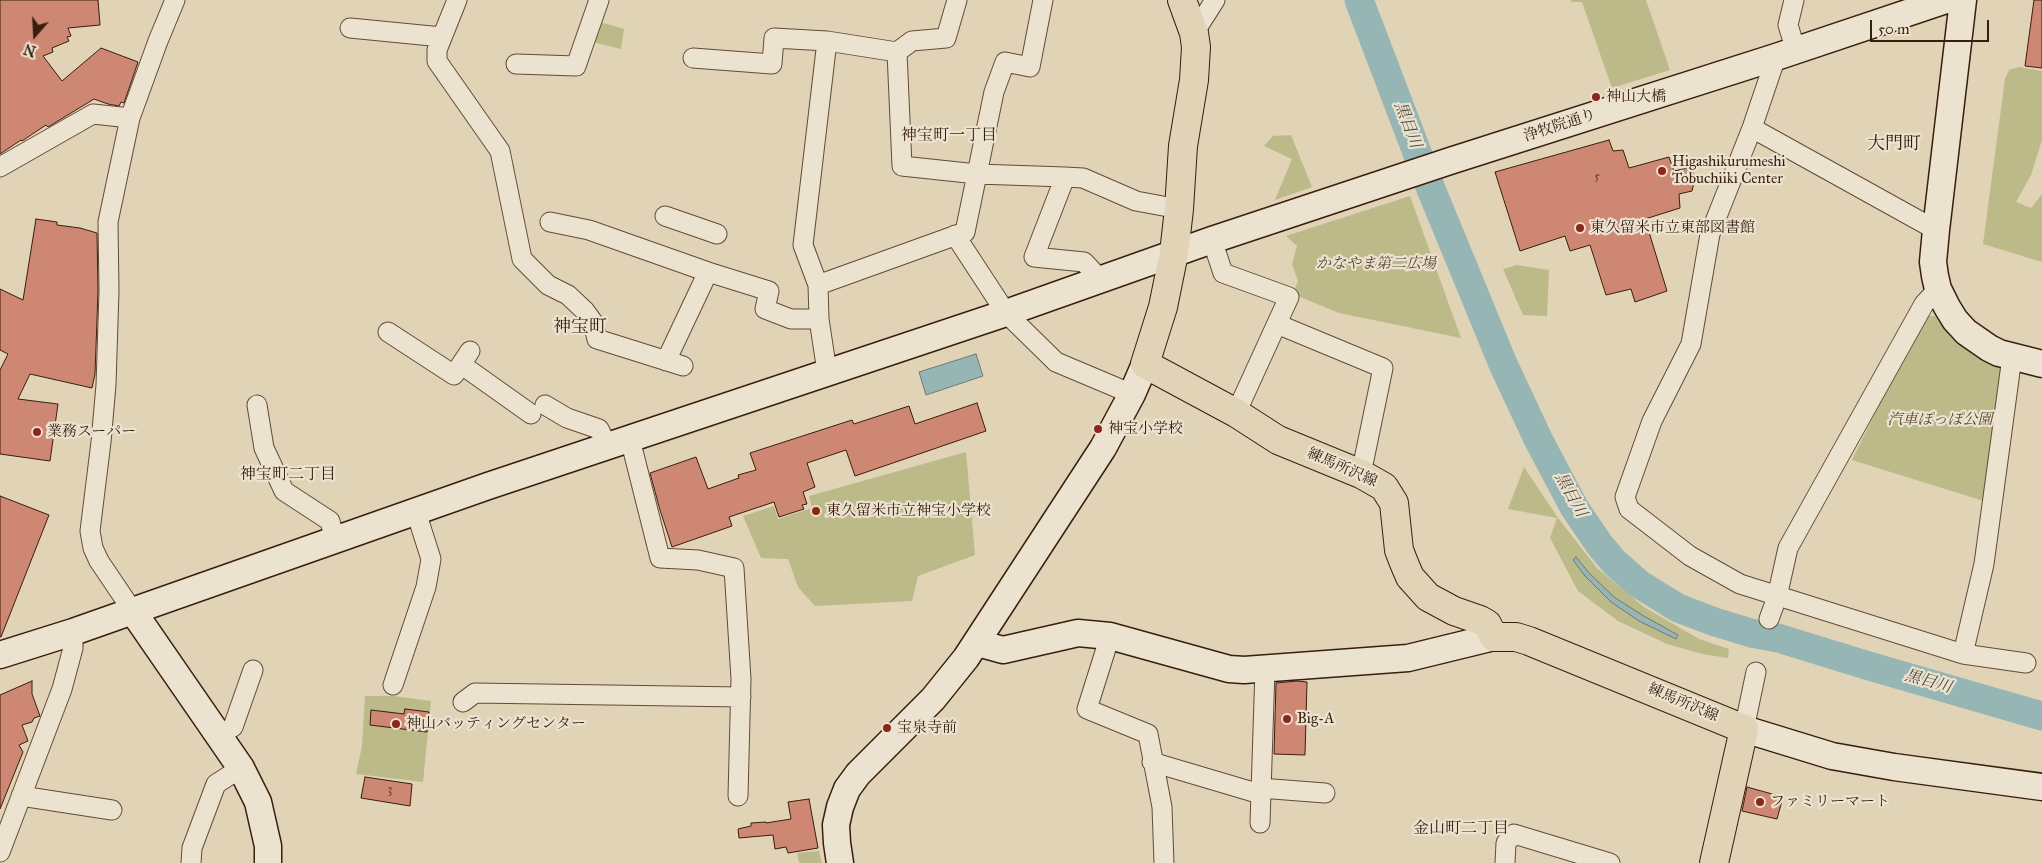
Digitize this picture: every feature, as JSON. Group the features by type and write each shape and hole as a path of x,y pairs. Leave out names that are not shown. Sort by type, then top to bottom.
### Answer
{"main road":[{"path":"1145,364 1163,307 1174,253 1183,146 1195,71 1196,47 1194,33 1182,0"},
{"name":"練馬所沢線","path":"1145,364 1236,413 1278,440 1361,474 1384,487 1394,504 1399,550 1410,576 1418,588 1428,597 1487,624 1494,637 1516,637 1529,641 1744,729"},
{"path":"1714,863 1744,729"}],"street":[{"path":"175,0 130,118 108,222 109,291 106,385 100,455 90,531 93,548 99,560 241,768 258,802 268,846 268,863"},
{"path":"457,0 437,50 437,61 500,151 522,259 548,285 568,294 585,311 593,322 597,340 674,363 708,272"},
{"path":"516,64 576,66 599,0"},
{"path":"693,58 772,64 774,38 827,41 897,52 912,40 946,38 957,0"},
{"path":"818,285 966,232 994,92 1005,62 1030,67 1043,0"},
{"path":"1194,33 1215,0"},
{"path":"1794,0 1788,25 1786,54 1752,128 1710,234 1691,344 1652,421 1625,498 1629,509 1690,556 1740,584 1963,654 2026,663"},
{"name":"浄牧院通り","path":"0,655 72,632 618,442 1006,313 1212,240 1446,162 1786,54 1946,0"},
{"path":"1963,0 1933,262 1938,289 1955,320 1966,332 1989,348 2012,357 2042,364"},
{"path":"350,28 442,37"},
{"path":"827,41 803,245 818,285 819,319 827,372"},
{"path":"897,52 902,166 977,174 1083,178 1136,201 1179,209"},
{"path":"0,168 93,114 130,118"},
{"path":"1752,128 1936,230"},
{"path":"1064,177 1034,257 1084,262 1100,279"},
{"path":"665,216 717,234"},
{"path":"550,222 589,230 708,272 769,291 765,309 791,319 819,319"},
{"path":"955,235 1006,313 1056,362 1132,394"},
{"path":"1212,240 1223,272 1289,298 1236,413"},
{"path":"1769,619 1777,597 1788,548 1924,304 1938,289"},
{"path":"1277,324 1382,368 1361,474"},
{"path":"388,332 454,375 466,358 538,409 600,429 618,442 660,558 698,560 734,568 740,637 741,697 738,796"},
{"path":"1963,654 1984,564 2012,357"},
{"path":"840,863 836,843 836,825 840,807 848,789 858,774 952,678 1103,448 1132,394 1145,364"},
{"path":"257,405 264,448 284,491 330,521 335,541"},
{"path":"392,685 426,587 431,559 416,512"},
{"path":"0,852 62,689 73,648 72,632"},
{"path":"977,641 1003,650 1078,633 1110,636 1229,668 1265,669 1408,658 1494,637"},
{"path":"1110,636 1087,709 1148,734 1162,807 1164,863"},
{"path":"1260,823 1265,669"},
{"path":"219,735 233,727 253,670"},
{"path":"1756,672 1744,729 1832,756 1894,767 2042,788"},
{"path":"463,702 475,693 741,697"},
{"path":"1152,762 1260,791 1325,793"},
{"path":"191,863 192,848 216,784 241,768"},
{"path":"21,796 112,810"},
{"path":"1505,863 1506,843 1514,834 1610,863"}],"green space":[{"path":"1571,0 1646,0 1670,70 1612,88 1582,2 1572,2"},
{"path":"600,22 624,29 621,49 592,42"},
{"path":"2019,67 2042,71 2042,140 2031,175 2016,202 2031,208 2042,194 2042,262 1983,244 2005,79 2009,70"},
{"path":"1291,135 1312,187 1275,200 1292,159 1264,146 1273,136"},
{"name":"かなやま第二広場","path":"1410,196 1461,338 1339,313 1293,294 1298,281 1292,264 1297,246 1286,236"},
{"path":"1517,265 1549,270 1547,316 1523,315 1503,269"},
{"name":"汽車ぽっぽ公園","path":"1923,316 1935,316 1952,339 1982,361 2009,372 1990,503 1852,460"},
{"path":"966,452 975,555 918,576 912,601 815,606 798,587 788,559 761,558 743,516 774,506 778,519 812,508 809,496"},
{"path":"1524,467 1558,518 1597,568 1644,607 1699,639 1729,649 1728,658 1702,654 1667,644 1618,621 1578,591 1550,538 1557,518 1508,509"},
{"name":"神山バッティングセンター","path":"365,696 393,696 431,701 423,782 356,774 362,746"},
{"path":"819,851 822,863 799,863 797,853"}],"water":[{"path":"976,354 983,376 926,395 919,372"},
{"path":"1576,557 1589,573 1614,597 1678,635 1676,639 1639,621 1611,602 1585,576 1573,560"}],"building":[{"path":"0,0 98,0 100,25 68,28 71,36 67,37 69,41 52,48 53,52 43,56 62,81 101,48 138,62 124,103 121,102 119,106 94,99 48,127 46,125 0,154"},
{"path":"2034,0 2042,0 2042,68 2025,66"},
{"name":"東久留米市立東部図書館","path":"1609,140 1613,151 1623,150 1629,168 1669,157 1674,171 1691,167 1695,178 1692,191 1679,194 1680,208 1645,219 1667,291 1635,302 1631,289 1606,295 1590,245 1570,251 1565,236 1520,251 1495,172"},
{"path":"36,219 57,222 57,225 80,228 97,233 98,291 95,374 92,388 30,374 18,399 58,404 50,461 0,454 0,370 8,354 0,350 0,289 23,300"},
{"path":"977,403 986,431 855,476 846,450 807,463 815,487 803,492 807,504 802,505 804,509 779,517 774,502 729,517 732,526 672,547 650,473 696,457 708,489 739,478 738,475 756,470 750,453 852,420 854,424 909,406 915,424"},
{"path":"0,496 49,515 1,637 0,637"},
{"path":"32,681 32,694 40,716 34,718 32,722 22,725 28,741 19,745 23,752 0,809 0,695"},
{"path":"1307,682 1305,755 1274,754 1276,683"},
{"path":"405,709 429,712 427,732 370,725 371,710 404,714"},
{"path":"365,777 412,784 410,806 361,798"},
{"path":"1747,787 1783,797 1777,819 1742,811"},
{"path":"809,799 818,848 788,853 786,847 775,849 773,835 739,838 738,829 751,826 751,823 791,819 788,802"}],"waterway":[{"name":"黒目川","path":"1359,0 1431,189 1503,364 1538,439 1574,507 1599,544 1614,562 1639,584 1678,608 1715,622 1751,633 1778,638 2042,716"}],"place":[{"name":"神山大橋","path":"1596,97"},
{"name":"Higashikurumeshi Tobuchiiki Center","path":"1662,171"},
{"name":"東久留米市立東部図書館","path":"1580,228"},
{"name":"神宝小学校","path":"1098,429"},
{"name":"業務スーパー","path":"37,432"},
{"name":"東久留米市立神宝小学校","path":"816,511"},
{"name":"Big-A","path":"1287,719"},
{"name":"神山バッティングセンター","path":"396,724"},
{"name":"宝泉寺前","path":"887,728"},
{"name":"ファミリーマート","path":"1760,802"}],"district":[{"name":"神宝町一丁目","path":"949,136"},
{"name":"大門町","path":"1894,145"},
{"name":"神宝町","path":"580,328"},
{"name":"神宝町二丁目","path":"288,475"},
{"name":"金山町二丁目","path":"1461,829"}]}
